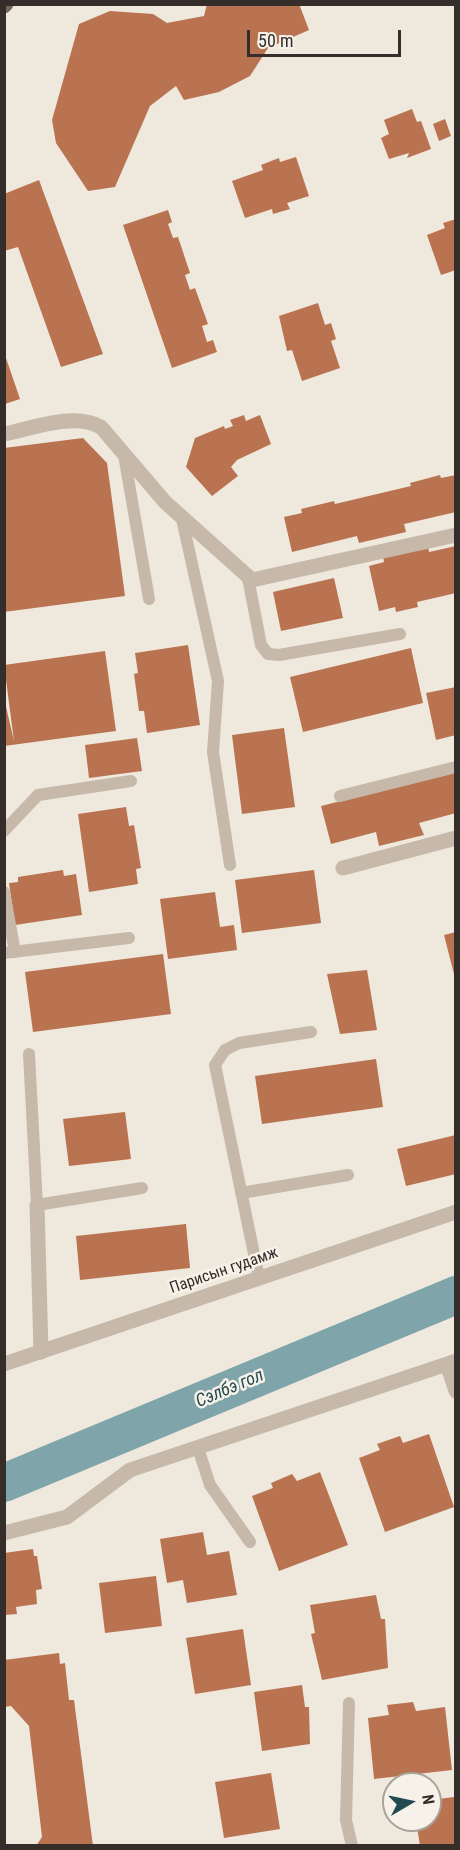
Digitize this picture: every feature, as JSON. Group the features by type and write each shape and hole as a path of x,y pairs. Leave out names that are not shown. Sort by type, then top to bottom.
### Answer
{"street":[{"path":"4,434 76,419 89,420 101,427 182,519 248,578 260,580 456,535"},
{"path":"344,868 456,838"},
{"path":"37,1205 41,1352"},
{"name":"Парисын гудамж","path":"4,1364 456,1212"},
{"path":"4,1533 67,1517 130,1470 451,1363 456,1391"}],"lane":[{"path":"124,455 149,599"},
{"path":"182,519 218,681 213,753 230,865"},
{"path":"248,578 261,645 268,654 279,655 400,634"},
{"path":"340,796 456,767"},
{"path":"4,831 38,795 131,782"},
{"path":"4,892 10,952 129,938"},
{"path":"259,1278 215,1065 225,1050 240,1043 311,1032"},
{"path":"29,1054 37,1205 141,1188"},
{"path":"241,1193 348,1175"},
{"path":"198,1448 210,1485 250,1542"},
{"path":"349,1703 346,1820 352,1845"}],"building":[{"path":"207,4 299,4 309,30 268,48 250,76 219,92 184,100 176,86 150,106 115,187 88,191 56,143 52,120 79,24 110,11 153,14 167,23 204,16"},
{"path":"412,109 417,122 421,121 431,149 407,158 409,153 389,159 381,138 389,134 384,120"},
{"path":"445,119 451,136 439,141 433,124"},
{"path":"296,157 309,196 287,203 290,209 273,214 272,209 245,218 232,181 263,170 261,165 279,158 280,162"},
{"path":"39,180 103,354 61,367 18,247 4,251 4,194"},
{"path":"168,210 172,222 168,224 173,238 178,237 190,273 185,275 190,290 195,288 208,324 202,326 207,342 213,340 217,352 172,368 123,225"},
{"path":"456,219 456,270 441,275 427,235 445,228 443,223"},
{"path":"318,303 325,325 331,323 336,339 331,341 340,368 302,381 292,350 287,351 279,316"},
{"path":"5,355 20,399 5,404"},
{"path":"244,415 246,421 260,415 271,444 237,460 231,467 238,476 212,496 186,467 195,438 224,426 225,429 233,426 230,420"},
{"path":"83,438 107,463 125,596 4,612 4,448"},
{"path":"440,475 441,478 456,475 456,512 404,524 406,532 359,543 357,536 292,552 284,517 302,513 301,509 334,501 335,504 411,486 410,483"},
{"path":"428,546 429,552 456,546 456,593 417,602 418,607 396,612 395,607 379,611 369,566 384,562 383,556"},
{"path":"334,578 343,618 281,631 273,592"},
{"path":"188,645 200,725 147,733 144,711 139,711 134,674 138,673 135,653"},
{"path":"411,648 423,703 303,732 290,677"},
{"path":"105,651 116,731 4,746 4,698 14,741 4,665"},
{"path":"456,687 456,735 436,740 426,693"},
{"path":"284,728 295,807 242,814 232,735"},
{"path":"137,738 142,771 89,778 85,745"},
{"path":"456,772 456,813 419,823 424,835 379,846 376,832 331,844 321,806"},
{"path":"126,807 129,826 134,825 141,868 136,869 138,884 89,892 78,814"},
{"path":"63,870 64,876 76,874 82,915 15,925 9,883 18,882 18,877"},
{"path":"314,870 321,923 242,933 235,880"},
{"path":"215,892 220,927 234,925 237,950 168,959 160,899"},
{"path":"456,932 456,978 455,978 444,935"},
{"path":"163,954 171,1014 33,1032 25,972"},
{"path":"367,970 377,1030 340,1034 327,974"},
{"path":"376,1059 383,1107 262,1124 255,1076"},
{"path":"125,1112 131,1159 69,1166 63,1119"},
{"path":"456,1135 456,1174 406,1186 397,1149"},
{"path":"186,1224 190,1268 80,1280 76,1236"},
{"path":"429,1434 454,1507 385,1532 359,1458 380,1450 377,1444 400,1436 403,1443"},
{"path":"320,1472 348,1545 279,1571 252,1496 273,1488 271,1483 292,1474 297,1481"},
{"path":"203,1532 207,1555 229,1551 237,1595 187,1603 183,1580 167,1583 160,1539"},
{"path":"33,1549 34,1556 37,1556 42,1589 36,1590 37,1604 16,1607 17,1614 4,1615 4,1553"},
{"path":"156,1576 162,1626 105,1633 99,1583"},
{"path":"376,1595 381,1619 385,1619 388,1668 322,1680 311,1634 315,1633 310,1605"},
{"path":"243,1629 251,1685 195,1694 186,1638"},
{"path":"59,1653 60,1664 65,1663 69,1700 74,1700 93,1846 36,1846 42,1837 29,1726 11,1706 4,1707 4,1660"},
{"path":"302,1685 305,1707 309,1707 310,1744 262,1751 254,1692"},
{"path":"413,1702 416,1711 445,1707 452,1770 382,1772 382,1778 374,1779 368,1718 389,1715 387,1705"},
{"path":"271,1773 280,1829 224,1838 215,1782"},
{"path":"454,1797 456,1846 420,1846 418,1832 442,1832 442,1798"}],"waterway":[{"name":"Сэлбэ гол","path":"4,1483 456,1295"}]}
